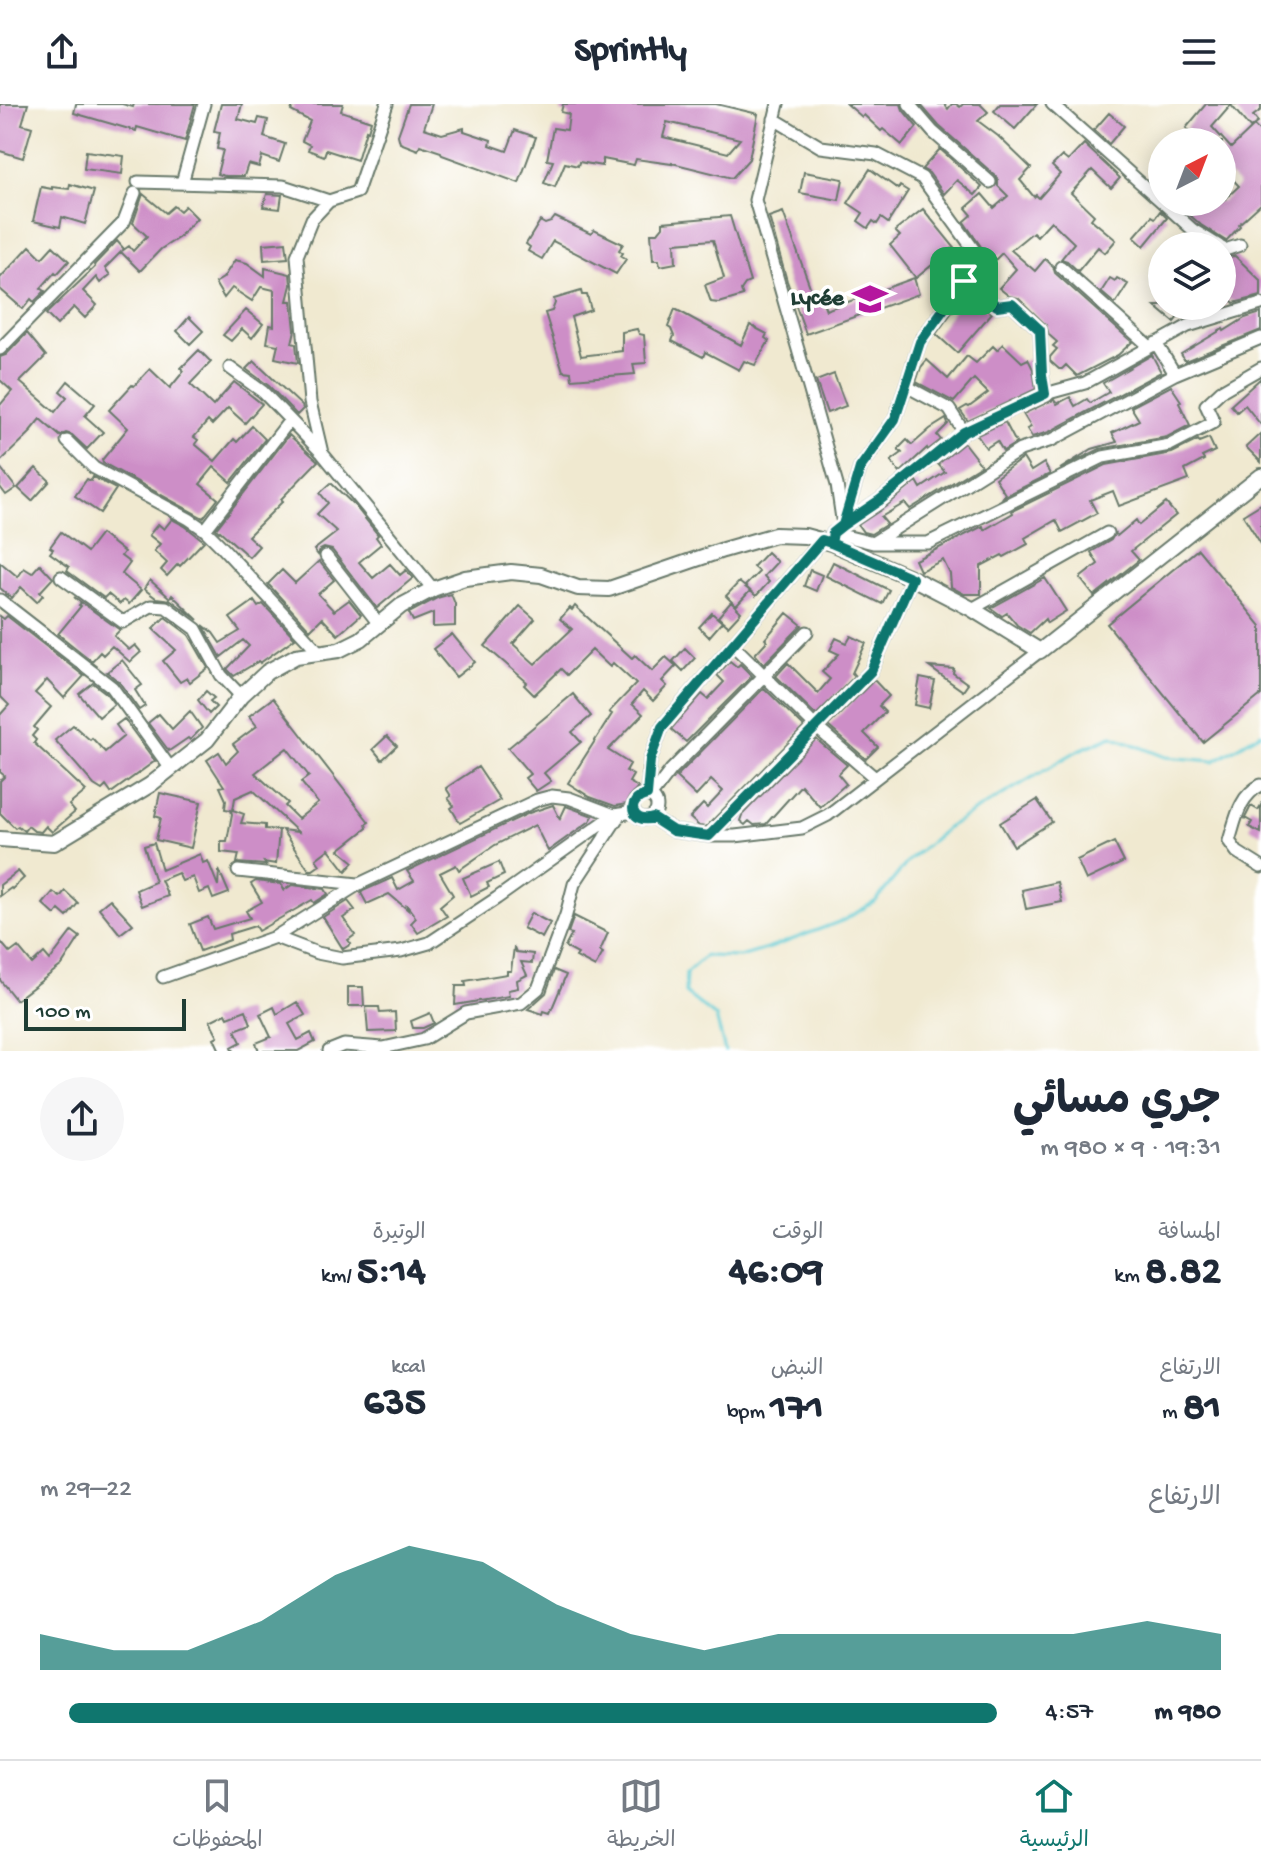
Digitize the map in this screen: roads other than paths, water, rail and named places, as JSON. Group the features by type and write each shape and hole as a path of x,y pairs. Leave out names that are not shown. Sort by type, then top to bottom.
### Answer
{"street":[{"path":"182,183 204,104"},
{"path":"322,453 310,402 297,256 312,219 329,201 357,192 387,104"},
{"path":"778,104 755,200 837,485 843,525"},
{"path":"909,104 933,132 990,182"},
{"path":"1052,104 1148,190"},
{"path":"774,119 821,147 876,154 922,178 974,250 964,281 920,342 895,419 860,468 843,525"},
{"path":"0,349 124,222 136,188 182,183 283,186 329,201"},
{"path":"1178,216 1196,232"},
{"path":"1236,246 1240,245"},
{"path":"1061,267 1153,344 1175,374"},
{"path":"964,281 997,306 1012,304 1040,330 1045,394"},
{"path":"649,796 650,760 662,727 843,525 880,500 964,432 1045,394 1085,383 1188,326 1261,304"},
{"path":"873,543 1020,450 1052,440 1175,374 1261,338"},
{"path":"230,368 263,392 322,453 433,589"},
{"path":"0,839 54,843 171,769 207,740 241,696 267,672 296,656 339,650 361,639 401,606 433,589 465,578 511,572 541,575 578,588 609,589 775,535 873,543 928,543 1103,457 1170,445 1214,422 1206,405 1221,391 1261,368"},
{"path":"906,386 949,409 964,432"},
{"path":"205,530 290,420"},
{"path":"67,441 94,468 205,530 319,652"},
{"path":"653,818 657,802 649,796 639,797 634,804 634,812 642,819 653,818 673,831 709,836 802,828 828,815 1261,476"},
{"path":"972,609 1107,533"},
{"path":"829,539 972,609 1040,651"},
{"path":"326,556 379,624"},
{"path":"61,577 123,622 151,606 166,607 196,629 221,675 241,696"},
{"path":"709,836 871,671 912,578"},
{"path":"0,600 112,687 171,769"},
{"path":"649,796 807,632"},
{"path":"733,645 816,727 875,778"},
{"path":"1261,785 1242,800 1229,841 1237,852 1261,867"},
{"path":"163,977 275,937 359,884 537,800 552,796 569,798 617,815"},
{"path":"275,937 317,953 342,958 401,951 429,943 617,815 634,812"},
{"path":"329,1051 344,1045 383,1048 424,1039 466,1013 521,1003 530,996 538,989 566,915 574,884 617,815"},
{"path":"238,871 359,884"}],"waterway":[{"path":"725,1051 716,1017 685,993 686,973 705,956 740,957 844,920 876,901 910,859 948,827 1077,751 1112,736 1166,757 1214,761 1261,733"}],"place":[{"name":"Lycée","path":"870,299"}]}
